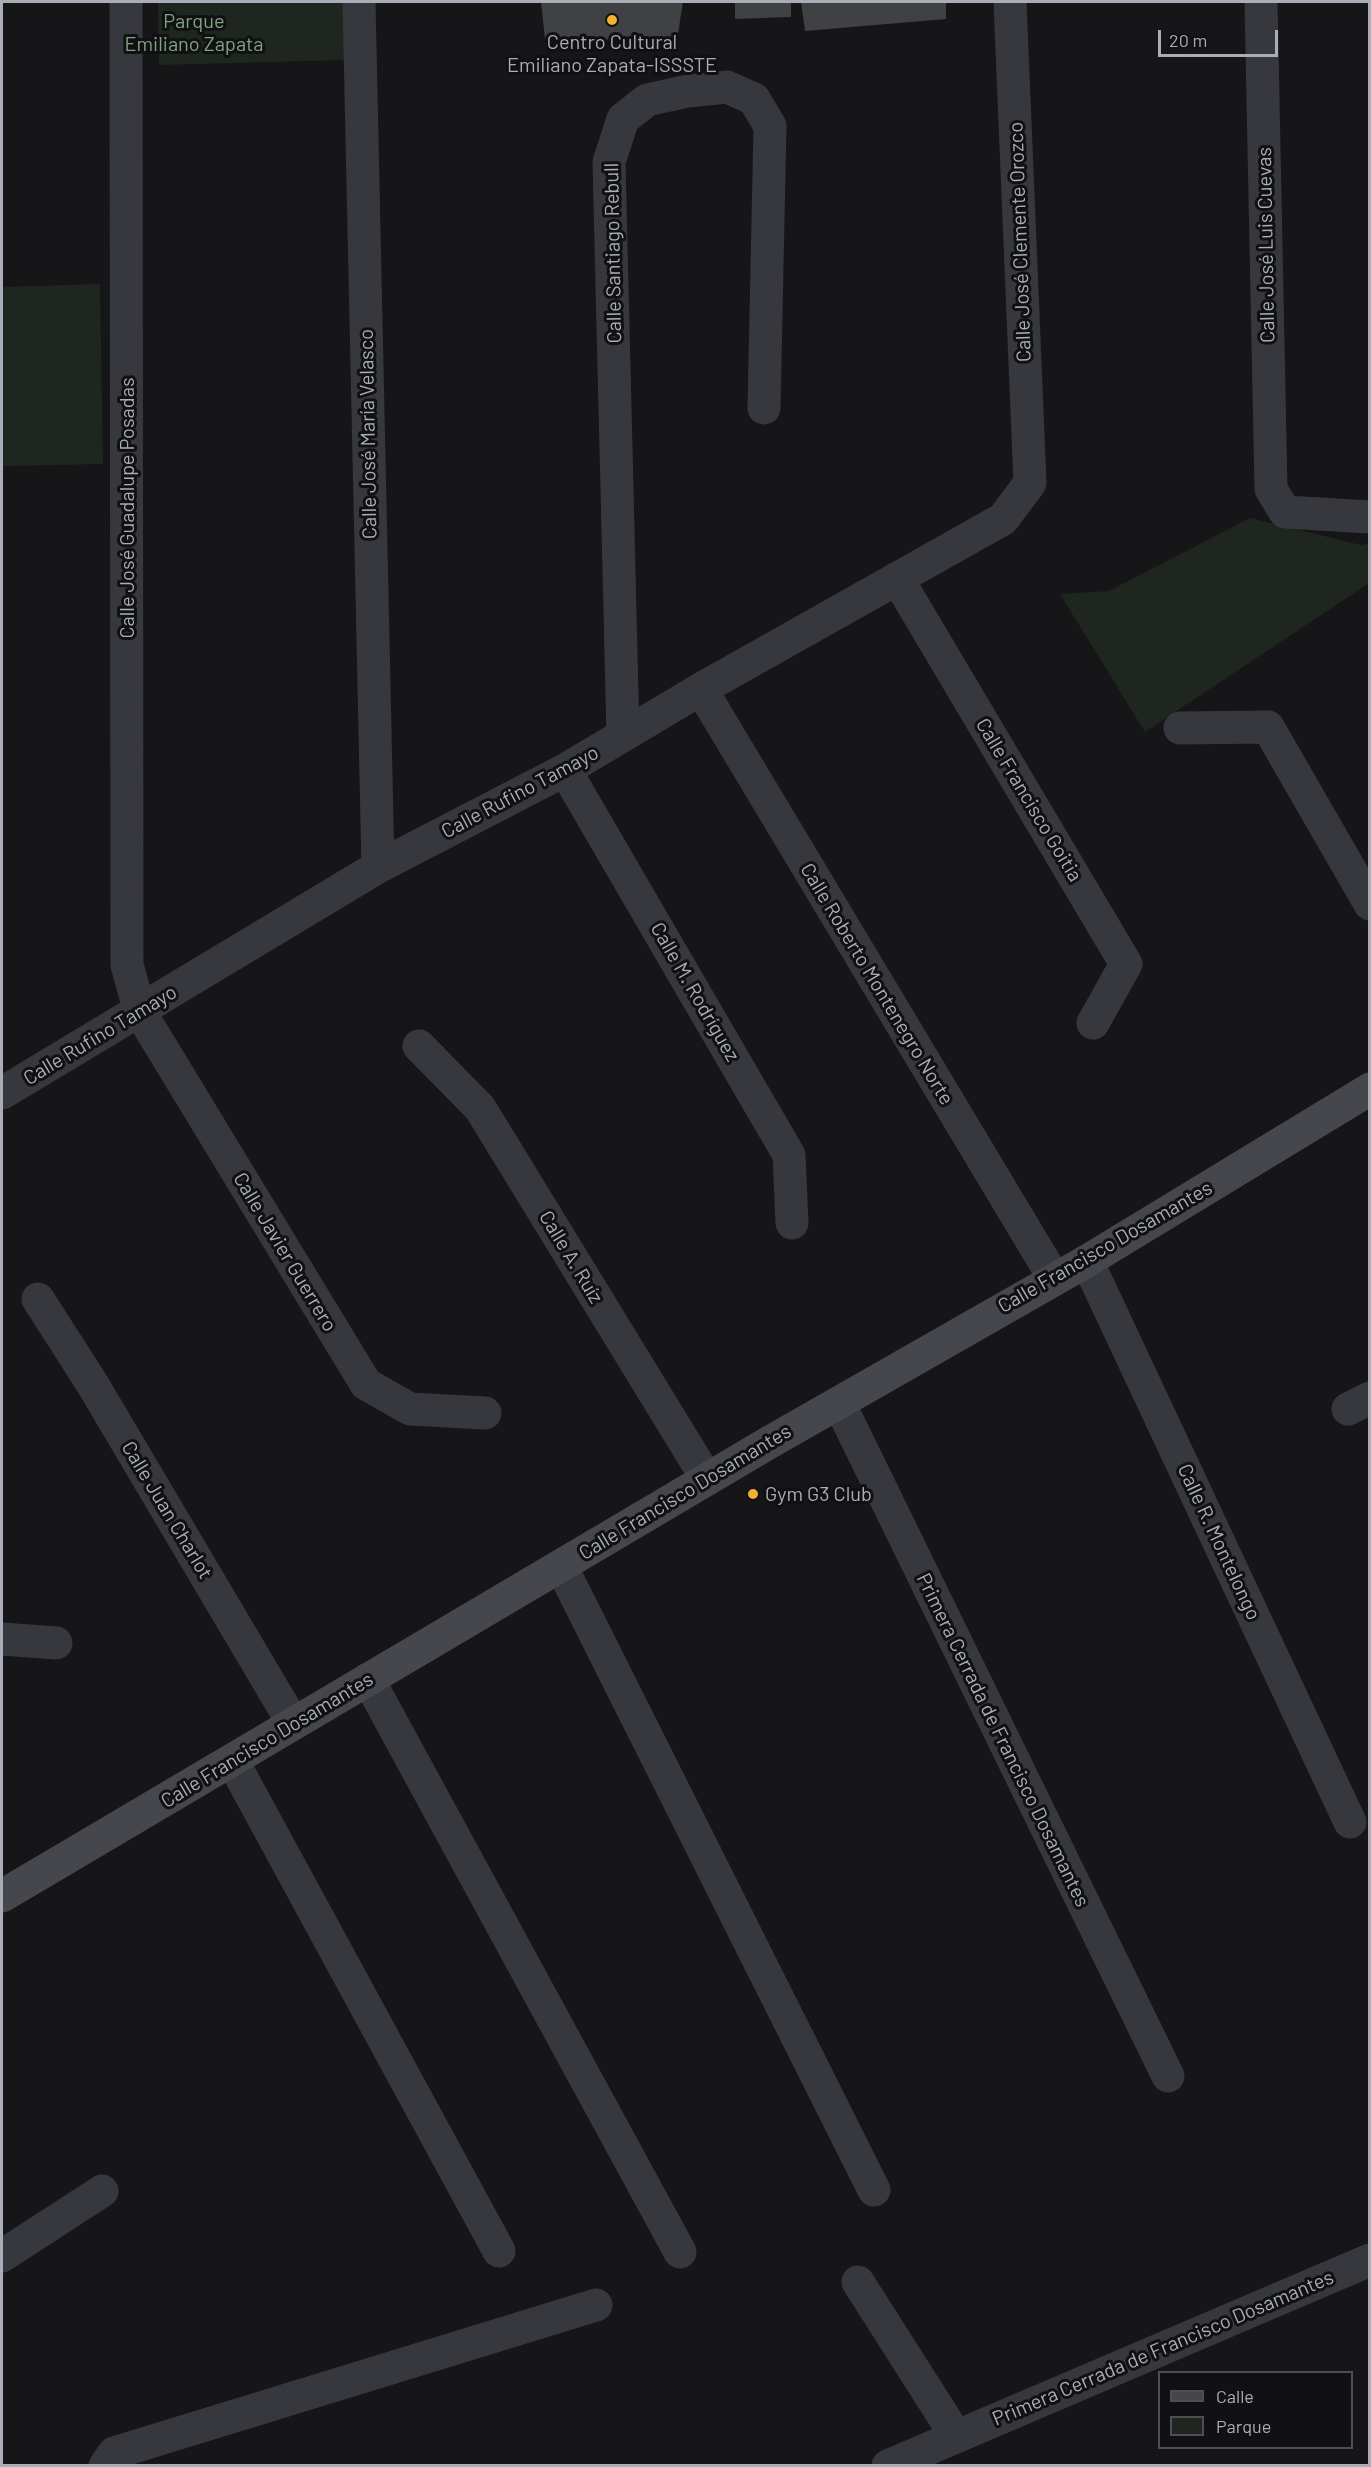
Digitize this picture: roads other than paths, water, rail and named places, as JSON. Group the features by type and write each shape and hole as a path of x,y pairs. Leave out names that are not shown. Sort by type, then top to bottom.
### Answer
{"street":[{"name":"Calle José Guadalupe Posadas","path":"126,2 127,965 140,1012"},
{"name":"Calle José María Velasco","path":"358,2 378,867"},
{"name":"Calle José Clemente Orozco","path":"1010,2 1030,483"},
{"name":"Calle José Luis Cuevas","path":"1261,2 1271,489 1285,512 1370,517"},
{"name":"Calle Santiago Rebull","path":"623,735 609,162 623,119 647,100 688,91 728,87 754,99 770,126 764,408"},
{"name":"Calle Rufino Tamayo","path":"2,1093 378,867 565,770 701,689 1003,519 1030,483"},
{"name":"Calle Francisco Goitia","path":"897,578 1126,964 1093,1023"},
{"name":"Calle Roberto Montenegro Norte","path":"701,689 1054,1278"},
{"path":"1179,728 1268,727 1370,904"},
{"name":"Calle M. Rodríguez","path":"565,770 789,1155 792,1223"},
{"name":"Calle Javier Guerrero","path":"140,1012 366,1384 410,1409 485,1413"},
{"name":"Calle A. Ruíz","path":"419,1046 480,1108 707,1479"},
{"name":"Calle Francisco Dosamantes","path":"2,1896 707,1479 1087,1261 1370,1089"},
{"name":"Calle R. Montelongo","path":"1087,1261 1350,1822"},
{"name":"Calle Juan Charlot","path":"38,1299 99,1395 293,1723"},
{"name":"Primera Cerrada de Francisco Dosamantes","path":"839,1403 1168,2076"},
{"path":"561,1566 874,2190"},
{"path":"2,1639 56,1643"},
{"path":"368,1679 680,2253"},
{"path":"232,1761 499,2250"},
{"path":"2,2256 102,2191"},
{"name":"Primera Cerrada de Francisco Dosamantes","path":"888,2466 1370,2260"},
{"path":"858,2282 956,2436"},
{"path":"105,2466 114,2453 596,2305"}],"place":[{"name":"Centro Cultural Emiliano Zapata-ISSSTE","path":"612,20"},
{"name":"Gym G3 Club","path":"753,1494"}],"park label":[{"name":"Parque Emiliano Zapata","path":"194,32"}]}
